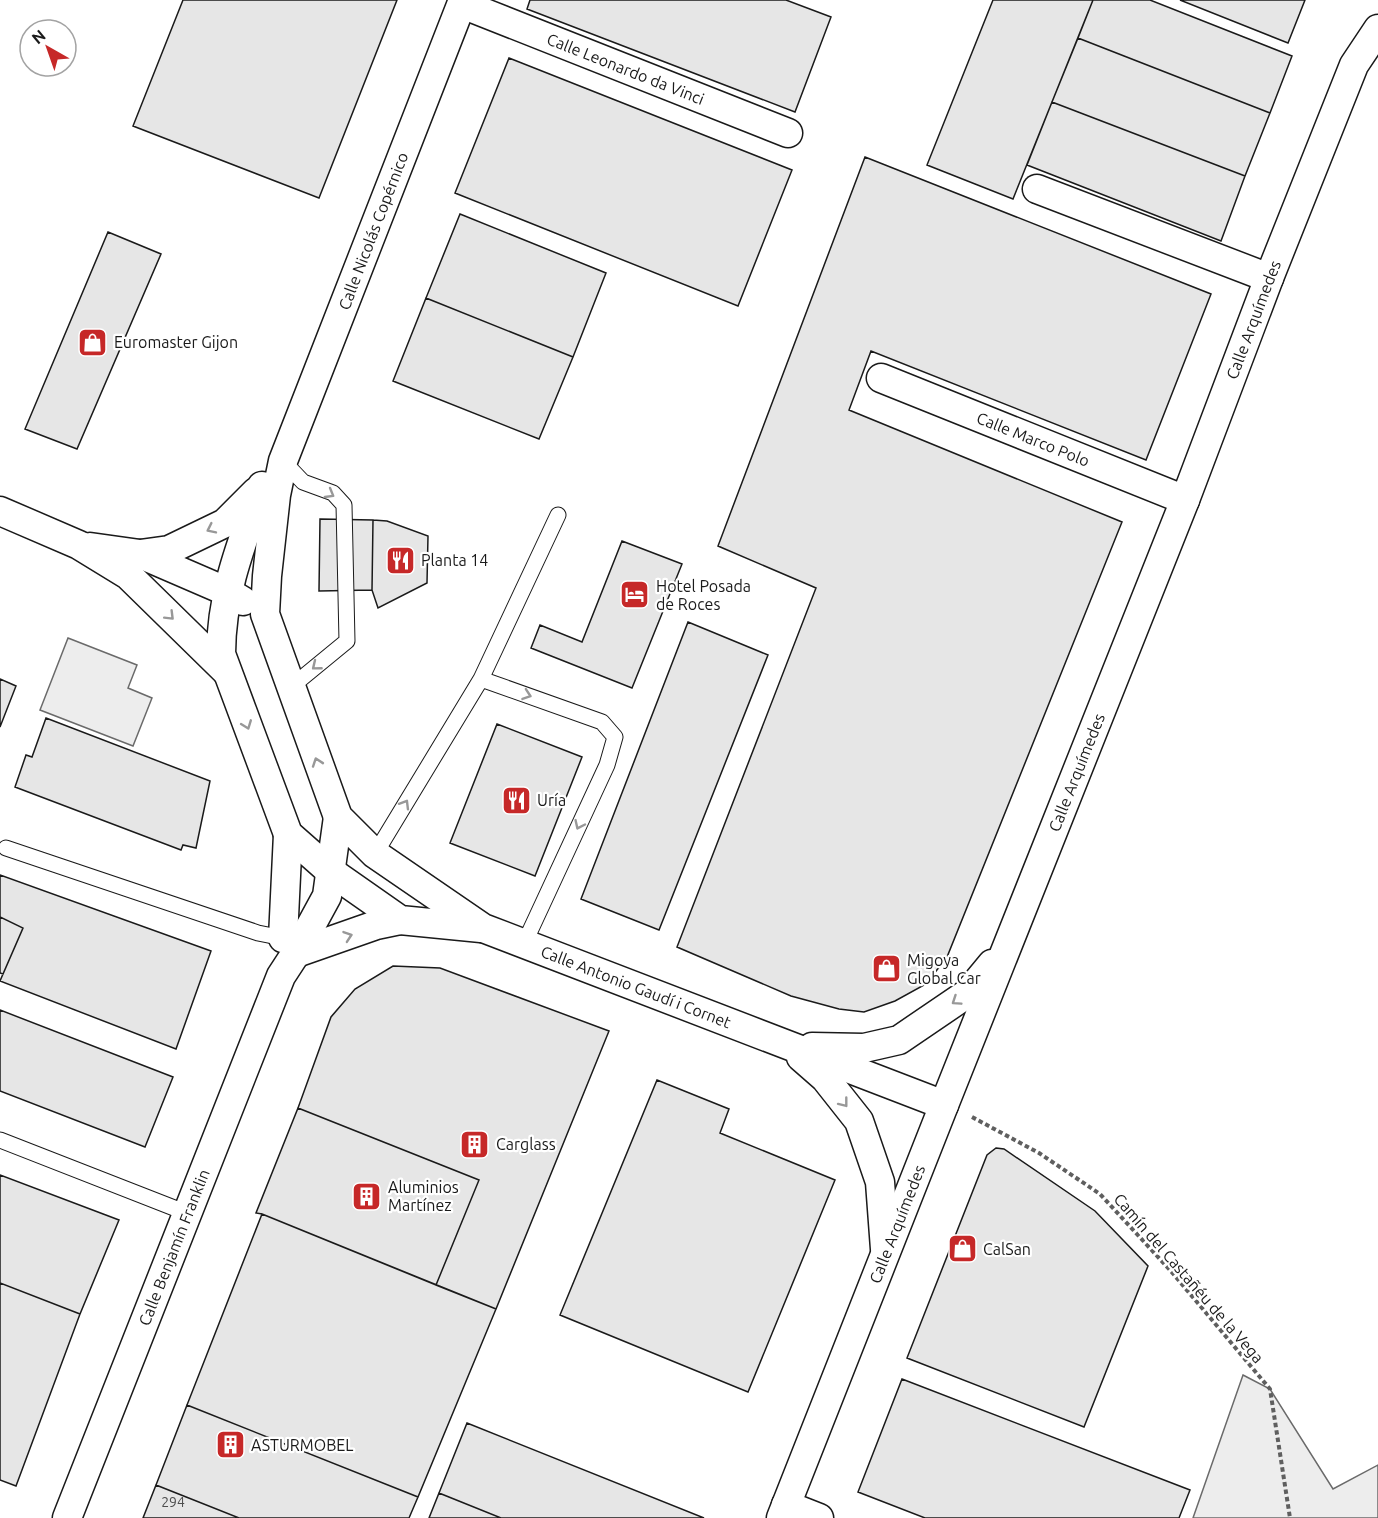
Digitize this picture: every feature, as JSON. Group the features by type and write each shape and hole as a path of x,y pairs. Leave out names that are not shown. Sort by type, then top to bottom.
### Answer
{"street":[{"name":"Calle Leonardo da Vinci","path":"462,2 788,133"},
{"name":"Calle Nicolás Copérnico","path":"267,576 276,495 283,461 462,2"},
{"name":"Calle Arquímedes","path":"784,1512 1185,500 1269,278 1354,65 1378,29"},
{"path":"1037,189 1269,278"},
{"name":"Calle Marco Polo","path":"881,378 1185,500"},
{"name":"Calle Nicolás Copérnico","path":"134,565 225,523 283,461"},
{"name":"Calle Nicolás Copérnico","path":"228,592 233,569 262,486"},
{"path":"0,511 79,545 134,565 228,592 265,614"},
{"name":"Calle Antonio Gaudí i Cornet","path":"134,565 226,670"},
{"path":"228,592 267,576"},
{"name":"Calle Antonio Gaudí i Cornet","path":"267,576 265,614 338,817 375,854 483,928 944,1105"},
{"name":"Calle Antonio Gaudí i Cornet","path":"228,592 221,625 221,654 288,834 330,872 400,920 483,928"},
{"name":"Calle Benjamín Franklin","path":"67,1518 281,976 290,945 327,896 338,817"},
{"path":"288,834 290,945 400,920"},
{"name":"Calle Antonio Gaudí i Cornet","path":"330,872 359,866 401,888 445,901"},
{"name":"Calle Antonio Gaudí i Cornet","path":"789,1046 864,1048 899,1040 968,993 1010,943"},
{"name":"Calle Antonio Gaudí i Cornet","path":"789,1046 825,1078 859,1122 880,1182 886,1255"},
{"path":"784,1512 819,1518"}],"lane":[{"path":"283,461 303,482 333,493 344,505 347,641 291,687"},
{"path":"375,854 481,679 558,515"},
{"path":"481,679 602,722 615,737 607,765 524,944"},
{"path":"6,849 290,945"},
{"path":"0,1140 187,1213"}],"path":[{"name":"Camín del Castañéu de la Vega","path":"944,1105 1039,1153 1100,1194 1170,1270 1270,1389 1290,1518"}],"shaded area":[{"path":"68,638 137,665 128,688 152,698 133,746 40,710"},
{"path":"1243,1375 1270,1389 1333,1489 1378,1465 1378,1518 1193,1518"}],"building":[{"path":"183,0 397,0 319,198 133,126"},
{"path":"530,0 786,0 831,17 795,112 527,9"},
{"path":"993,0 1093,0 1013,199 927,165"},
{"path":"1093,0 1150,0 1292,56 1270,113 1078,38"},
{"path":"1180,0 1305,0 1288,43"},
{"path":"1078,38 1270,113 1245,176 1052,102"},
{"path":"509,58 792,170 738,306 455,193"},
{"path":"1052,102 1245,176 1221,241 1027,165"},
{"path":"865,157 1211,294 1146,460 871,351 849,410 1122,522 947,957 926,984 895,1001 864,1012 839,1009 791,996 677,947 816,588 718,546"},
{"path":"460,214 606,273 573,357 426,298"},
{"name":"Euromaster Gijon","path":"108,232 161,254 77,449 25,429"},
{"path":"426,298 573,357 539,439 393,381"},
{"path":"320,519 373,520 372,590 319,591"},
{"name":"Planta 14","path":"373,520 387,521 428,536 427,583 378,608 372,590"},
{"name":"Hotel Posada de Roces","path":"622,541 682,564 632,688 531,648 540,625 582,642"},
{"path":"688,622 768,655 659,930 581,899"},
{"path":"0,679 16,686 0,727"},
{"path":"46,718 210,781 196,848 183,845 181,850 15,787 26,755 32,757"},
{"name":"Uría","path":"497,724 582,757 535,876 450,843"},
{"path":"0,875 211,951 176,1049 0,981 23,928 0,917"},
{"path":"0,917 23,928 3,974 0,973"},
{"name":"Carglass","path":"393,966 440,968 609,1031 496,1309 436,1285 479,1180 298,1108 331,1017 355,989"},
{"path":"0,1010 173,1077 145,1147 0,1091"},
{"path":"657,1080 729,1109 720,1133 835,1180 748,1392 560,1315"},
{"name":"Aluminios Martínez","path":"298,1108 479,1180 436,1285 256,1213"},
{"path":"996,1148 1004,1149 1095,1211 1148,1266 1084,1427 907,1358 987,1155"},
{"path":"0,1175 119,1220 80,1314 0,1283"},
{"path":"262,1214 496,1309 418,1497 187,1405"},
{"path":"0,1283 80,1314 16,1486 0,1480"},
{"path":"902,1379 1190,1490 1179,1518 925,1518 858,1492"},
{"name":"ASTURMOBEL","path":"187,1405 418,1497 409,1518 239,1518 156,1485"},
{"path":"467,1423 704,1518 501,1518 439,1493"},
{"path":"156,1485 239,1518 143,1518"},
{"path":"439,1493 501,1518 429,1518"}],"place":[{"name":"Euromaster Gijon","path":"93,342"},
{"name":"Planta 14","path":"400,560"},
{"name":"Hotel Posada de Roces","path":"635,595"},
{"name":"Uría","path":"516,800"},
{"name":"Migoya Global Car","path":"886,969"},
{"name":"Carglass","path":"475,1144"},
{"name":"Aluminios Martínez","path":"367,1196"},
{"name":"CalSan","path":"962,1249"},
{"name":"ASTURMOBEL","path":"230,1445"}]}
